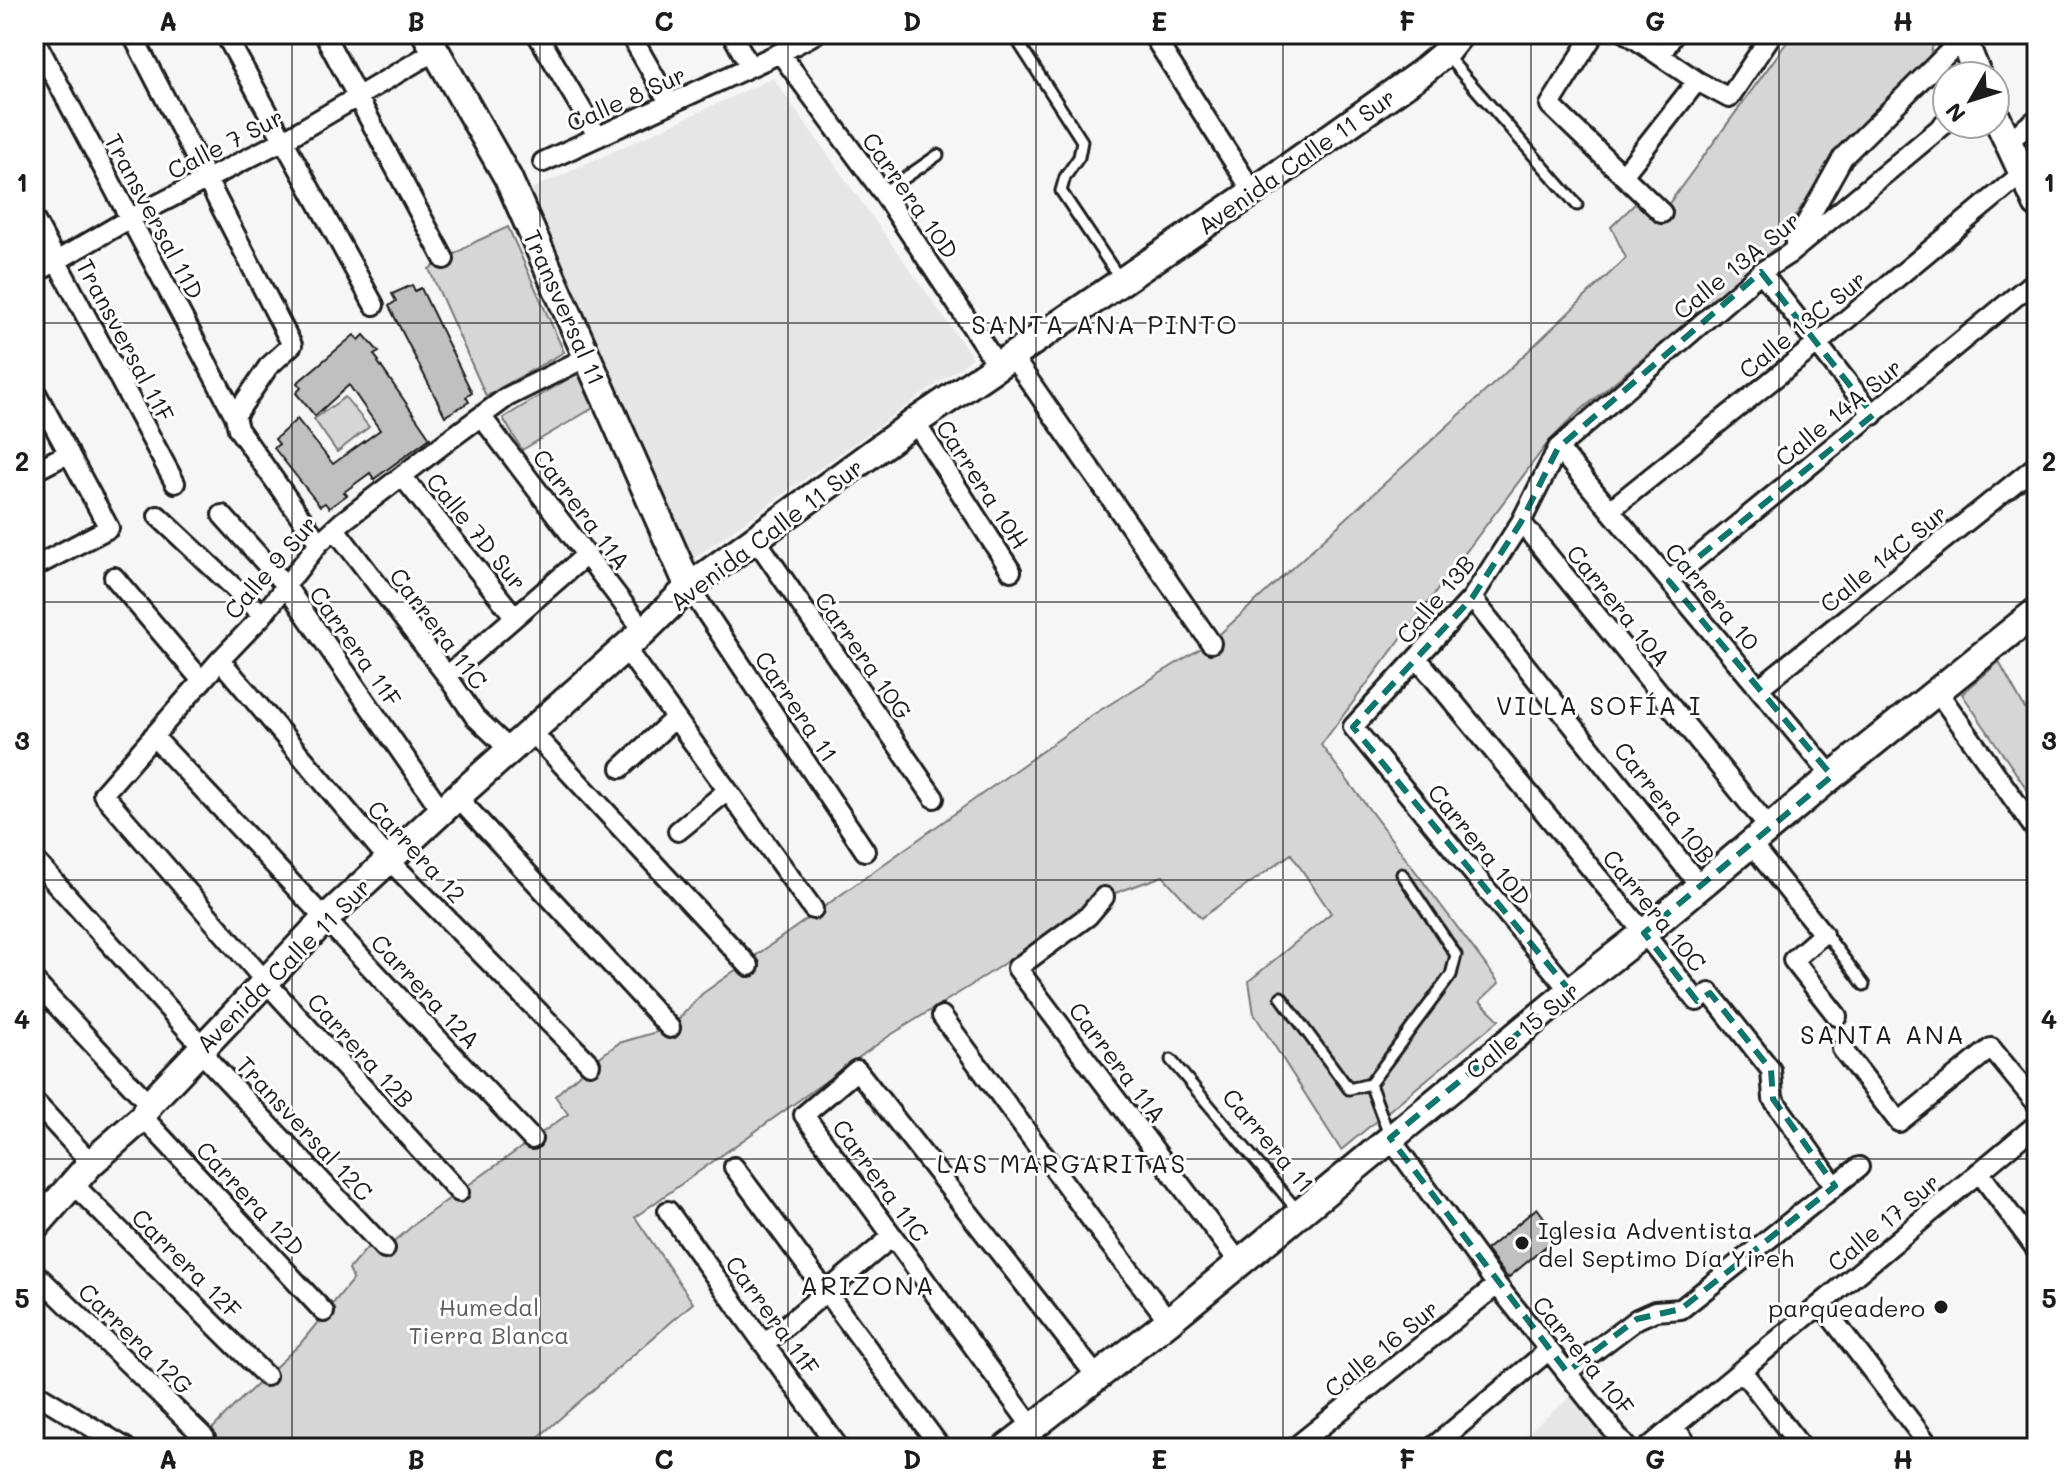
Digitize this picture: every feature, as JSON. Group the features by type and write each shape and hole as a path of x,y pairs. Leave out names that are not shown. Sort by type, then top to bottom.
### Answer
{"street":[{"path":"132,34 292,345 268,367 235,416"},
{"path":"225,34 374,305"},
{"path":"324,34 444,259"},
{"path":"537,34 598,137"},
{"path":"630,34 670,104"},
{"path":"732,34 750,67"},
{"name":"Calle 8 Sur","path":"543,162 815,34"},
{"path":"1152,34 1253,192"},
{"path":"1594,34 1550,105 1662,213"},
{"path":"1628,34 1697,81 1729,98 1772,34"},
{"path":"1660,56 1674,34"},
{"path":"1789,254 1843,157 1963,35 1972,60"},
{"name":"Transversal 11D","path":"34,38 235,416 238,429 319,543"},
{"name":"Calle 7 Sur","path":"34,274 129,219 284,140 358,98 430,42"},
{"name":"Transversal 11","path":"430,42 508,178 689,587"},
{"name":"Avenida Calle 11 Sur","path":"34,1228 91,1163 146,1110 202,1046 325,919 689,587 915,422 1253,192 1421,73 1452,44"},
{"name":"Carrera 10D","path":"780,53 1211,643"},
{"path":"1624,174 1697,81"},
{"path":"2037,119 2008,141 2037,204"},
{"name":"Calle 13A Sur","path":"1558,448 1761,272 1789,254 1931,135"},
{"name":"Calle 13C Sur","path":"1610,510 2023,173"},
{"name":"Transversal 11F","path":"34,219 175,483"},
{"path":"1761,272 1873,415"},
{"name":"Calle 14A Sur","path":"1669,581 2037,279"},
{"name":"Calle 9 Sur","path":"103,794 263,615 319,543 402,476 446,433 481,416 507,397 587,357"},
{"path":"34,389 109,528 34,567"},
{"name":"Carrera 11A","path":"481,416 586,555 675,718 813,909"},
{"name":"Carrera 10H","path":"915,422 1011,571"},
{"name":"Carrera 10","path":"1558,448 1832,776"},
{"name":"Calle 13B","path":"1353,727 1472,598 1521,522 1558,448"},
{"path":"34,471 69,453"},
{"name":"Calle 14C Sur","path":"1759,688 2037,465"},
{"name":"Calle 7D Sur","path":"402,476 515,617"},
{"name":"Carrera 11F","path":"222,515 285,585 450,804 670,1028"},
{"path":"158,516 263,615"},
{"name":"Carrera 10A","path":"1521,522 1760,837 1823,934"},
{"name":"Carrera 11C","path":"335,529 475,717 510,750"},
{"name":"Carrera 10G","path":"755,538 934,798"},
{"path":"447,676 586,555"},
{"path":"114,577 202,681"},
{"name":"Carrera 11","path":"689,587 865,851"},
{"name":"Carrera 10B","path":"1472,598 1700,886"},
{"name":"Calle 15 Sur","path":"1006,1448 1169,1321 2037,611"},
{"name":"Carrera 10C","path":"1417,658 1697,1001 1710,993 1771,1070 1773,1099 1835,1186"},
{"name":"Carrera 12","path":"220,660 389,860 590,1064"},
{"path":"1937,691 2037,832"},
{"path":"621,768 675,718"},
{"name":"Carrera 10D","path":"1353,727 1570,991"},
{"path":"531,731 749,966"},
{"name":"Carrera 12A","path":"153,736 532,1139"},
{"path":"678,831 727,791"},
{"name":"Carrera 12B","path":"103,794 265,981 459,1192"},
{"name":"Transversal 12C","path":"34,859 202,1046 209,1061 385,1249"},
{"name":"Carrera 11A","path":"1104,897 1088,916 1017,968 1239,1262"},
{"path":"1823,934 1793,960 1837,1016"},
{"name":"Carrera 12D","path":"34,981 324,1312"},
{"path":"942,1016 1169,1321"},
{"path":"1842,1049 1899,1122 1991,1048 2037,1104"},
{"name":"Carrera 11C","path":"1033,1428 804,1115 857,1070 1097,1377"},
{"path":"34,1101 91,1163"},
{"name":"Calle 17 Sur","path":"1648,1448 2035,1128"},
{"name":"Carrera 10F","path":"1390,1138 1497,1285 1627,1448"},
{"path":"734,1167 941,1448"},
{"path":"1567,1372 1637,1319 1655,1311 1681,1309 1859,1167"},
{"path":"1979,1172 2037,1250"},
{"name":"Carrera 12F","path":"74,1185 266,1376"},
{"name":"Carrera 11F","path":"668,1211 839,1448"},
{"path":"764,1344 893,1236"},
{"name":"Carrera 12G","path":"34,1272 205,1438"},
{"name":"Calle 16 Sur","path":"1294,1448 1497,1285"},
{"path":"1821,1304 1931,1448"},
{"path":"1432,1448 1549,1350"},
{"path":"1742,1371 1802,1448"},
{"path":"34,1392 126,1448"},
{"path":"1674,1427 1690,1448"}],"lane":[{"path":"1013,34 1082,141 1079,157 1065,177 1061,191 1122,282"},
{"path":"1452,44 1577,205"},
{"path":"883,193 938,155"},
{"path":"1281,997 1349,1089 1370,1084 1451,975 1456,955 1402,874"},
{"path":"1823,934 1864,985"},
{"name":"Carrera 11","path":"1171,1060 1300,1214"},
{"path":"1370,1084 1390,1138"}],"highlighted area":[{"path":"1761,272 1873,415 1669,581 1832,776 1644,933 1697,1001 1710,993 1771,1070 1773,1099 1835,1186 1681,1309 1637,1319 1567,1372 1390,1138 1570,991 1353,727 1472,598 1521,522 1558,448"}],"shaded area":[{"path":"773,78 973,358 693,559 527,191"},
{"path":"2037,1320 2037,1353 2022,1333"},
{"path":"1574,1394 1618,1448 1510,1448"}],"green space":[{"name":"Humedal Tierra Blanca","path":"1793,34 1933,34 1935,38 1928,62 1839,149 1774,249 1574,416 1547,444 1321,745 1499,983 1480,1001 1499,1020 1341,1150 1254,1014 1249,981 1331,913 1291,854 1201,918 1163,876 1104,897 889,1036 635,1217 693,1303 526,1448 194,1448 300,1344 353,1279 349,1269 367,1248 386,1249 418,1221 568,1114 555,1096 590,1064 619,1043 670,1028 702,994 1094,714 1211,642 1501,377 1626,258 1611,227 1643,196 1662,213"},
{"path":"508,227 564,352 486,396 429,269"},
{"path":"578,373 593,408 522,450 503,418"},
{"path":"345,397 369,427 337,452 314,419"},
{"path":"1999,662 2025,709 2037,701 2037,804 1962,694"}],"building":[{"path":"412,285 415,291 421,288 472,393 466,397 469,402 445,416 389,306 396,301 392,294"},
{"path":"354,335 359,340 364,335 379,352 374,355 378,362 430,438 374,479 370,473 344,492 347,495 329,508 325,503 320,506 274,448 279,444 275,439 297,419 333,464 380,430 349,385 315,416 296,393 301,388 297,383"},
{"name":"Iglesia Adventista del Septimo Día Yireh","path":"1537,1208 1558,1236 1508,1278 1486,1250"}],"place":[{"name":"Iglesia Adventista del Septimo Día Yireh","path":"1522,1243"},
{"name":"parqueadero","path":"1941,1307"}],"district":[{"name":"SANTA ANA PINTO","path":"1105,324"},
{"name":"VILLA SOFÍA I","path":"1599,705"},
{"name":"SANTA ANA","path":"1883,1034"},
{"name":"LAS MARGARITAS","path":"1062,1163"},
{"name":"ARIZONA","path":"868,1285"}]}
